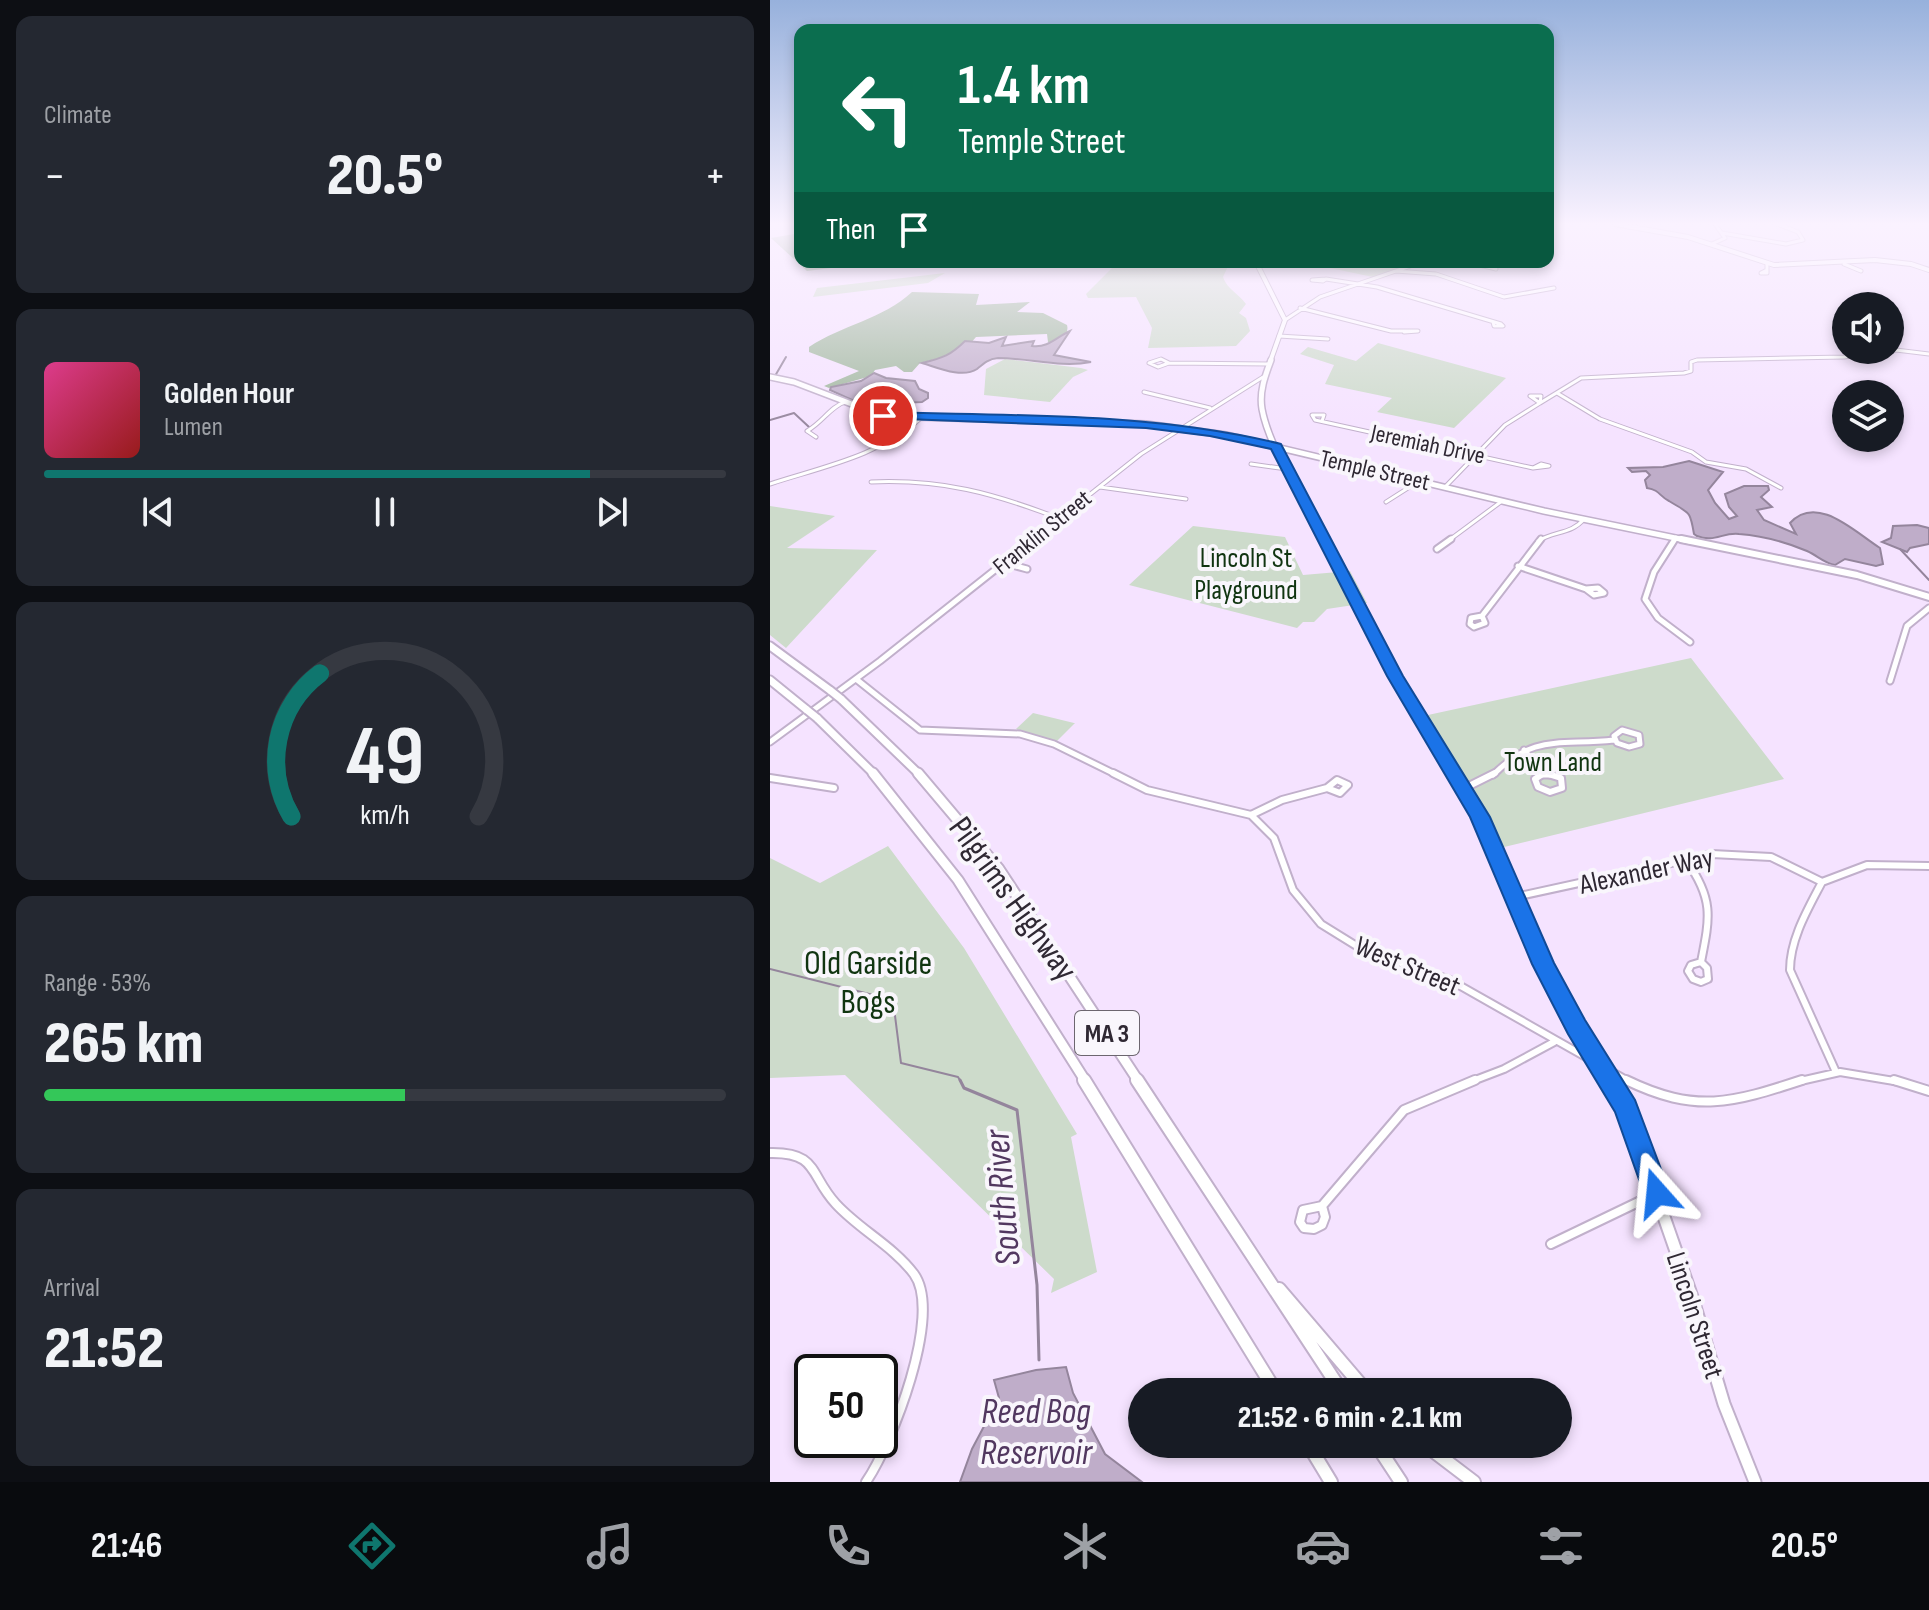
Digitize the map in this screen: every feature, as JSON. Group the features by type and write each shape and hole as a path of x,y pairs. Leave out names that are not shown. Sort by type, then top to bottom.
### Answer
{"highway":[{"name":"Pilgrims Highway","path":"770,646 841,699 928,783 999,869 1333,1378"},
{"name":"Pilgrims Highway","path":"770,680 817,718 876,776 917,823 958,878 1267,1378"},
{"path":"1259,1266 1355,1378"},
{"path":"1316,1458 1331,1482"},
{"path":"1385,1458 1401,1482"},
{"path":"1442,1458 1474,1482"}],"main road":[{"path":"1263,377 1285,320 1272,293"},
{"name":"Temple Street","path":"770,377 798,384 875,414 1179,427 1276,446 1584,519 1864,576 1929,597"},
{"name":"Lincoln Street","path":"1263,377 1262,407 1287,469 1395,676 1465,788 1566,1009 1626,1108 1693,1300 1724,1404 1755,1482"}],"street":[{"path":"1285,320 1300,308 1331,293"},
{"path":"1399,293 1493,322"},
{"path":"1493,293 1504,297 1525,293"},
{"path":"1300,308 1404,332"},
{"path":"1282,312 1295,312"},
{"path":"1279,336 1328,339"},
{"path":"1445,487 1505,425 1581,378 1689,372 1691,362 1697,360 1844,357 1896,350 1929,354"},
{"path":"1169,363 1269,364"},
{"name":"Franklin Street","path":"770,742 856,679 1058,518 1179,427 1263,377"},
{"path":"1144,392 1211,408"},
{"path":"1556,392 1572,399 1600,419 1692,452 1706,462 1746,469 1781,488"},
{"path":"816,437 807,431 824,421 834,406 845,402"},
{"path":"770,484 884,444 911,429 921,418"},
{"name":"Jeremiah Drive","path":"1322,421 1533,468"},
{"path":"1251,464 1287,469"},
{"path":"871,482 928,480 963,484 1058,518"},
{"path":"1386,502 1419,481"},
{"path":"1099,487 1186,499"},
{"path":"1437,549 1502,501"},
{"path":"1482,616 1538,541 1575,530 1584,519"},
{"path":"1676,537 1654,572 1645,599 1654,615 1679,630 1690,642"},
{"path":"1004,563 1027,569"},
{"path":"1518,566 1586,589"},
{"path":"1890,681 1907,626 1929,608"},
{"path":"856,679 920,730 1020,734 1054,744 1147,790 1251,815 1282,800 1327,788"},
{"path":"1465,788 1490,780 1512,756 1541,745 1614,740 1629,747 1637,746 1641,741 1639,735 1627,730 1615,733 1614,740"},
{"path":"1524,750 1544,773 1561,778 1562,788 1550,792 1538,787 1535,779 1544,773"},
{"path":"770,778 834,788"},
{"name":"West Street","path":"1251,815 1274,838 1293,890 1321,924 1363,950 1450,980 1601,1068 1662,1095 1711,1102 1742,1100 1817,1075 1836,1072 1891,1079 1929,1091"},
{"name":"Alexander Way","path":"1514,897 1712,854 1771,857 1822,882"},
{"path":"1686,860 1698,876 1711,904 1701,962"},
{"path":"1836,1072 1790,970 1790,959 1804,915 1822,882 1867,865 1929,866"},
{"path":"1322,1206 1404,1110 1431,1096 1504,1069 1555,1042"},
{"path":"770,1153 790,1151 809,1161 833,1202 911,1271 922,1289 924,1319 912,1365 883,1456 866,1482"},
{"path":"1551,1244 1657,1193"}],"green space":[{"path":"815,293 845,293 813,297"},
{"path":"911,293 951,293 979,294 976,305 1030,302 1017,312 1043,313 1067,325 1067,332 1052,342 1048,342 1047,334 976,337 963,352 920,363 912,372 904,372 896,366 875,370 871,376 829,388 824,386 859,371 809,352 809,347 901,301"},
{"path":"1235,293 1246,304 1239,313 1246,318 1250,331 1236,346 1148,348 1152,328 1136,297 1088,298 1086,294"},
{"path":"1378,343 1506,378 1454,428 1377,412 1392,398 1325,384 1334,365 1300,354 1308,347 1356,361"},
{"path":"1005,359 1088,370 1073,377 1050,402 984,395 986,369"},
{"path":"770,506 835,516 787,548 877,550 786,648 770,635"},
{"name":"Lincoln St Playground","path":"1193,526 1285,537 1303,575 1350,571 1367,603 1327,609 1314,622 1303,622 1297,628 1129,585"},
{"name":"Town Land","path":"1691,658 1784,779 1500,848 1428,715"},
{"path":"1033,713 1075,723 1057,741 1016,729"},
{"name":"Old Garside Bogs","path":"888,846 964,948 1077,1134 1071,1137 1097,1272 1051,1293 1054,1279 845,1075 770,1078 770,858 820,883"}],"water":[{"path":"1070,331 1054,355 1091,362 1068,364 998,358 964,373 922,363 946,355 965,341 989,343 1006,337 1002,346 1034,341 1032,346 1038,346 1048,344"},
{"path":"874,373 886,378 915,381 919,389 928,393 928,398 922,402 899,403 890,390 880,392 878,389 863,405 830,390 831,387 861,381"},
{"path":"1689,461 1723,472 1708,490 1729,519 1737,516 1729,507 1725,494 1744,486 1768,486 1769,490 1761,497 1772,507 1757,510 1764,520 1796,534 1790,523 1801,515 1812,512 1824,514 1880,548 1883,564 1876,566 1845,559 1835,565 1799,548 1757,536 1697,536 1688,513 1647,488 1645,480 1650,475 1646,471 1632,472 1628,468 1663,467"},
{"path":"1893,526 1929,528 1929,544 1910,548 1907,552 1882,542 1891,538"},
{"name":"Reed Bog Reservoir","path":"1066,1367 1073,1393 1105,1454 1142,1482 960,1482 972,1449 999,1398 994,1380"}],"waterway":[{"path":"775,376 786,357"},
{"path":"770,420 794,413 809,427"},
{"path":"1900,549 1929,580"},
{"name":"South River","path":"770,969 893,1000 901,1063 958,1077 961,1082"},
{"name":"South River","path":"961,1082 964,1088 1017,1110 1037,1285 1039,1360"}],"route":[{"path":"883,416 1174,426 1276,446 1395,676 1454,769 1480,817 1543,964 1576,1027 1626,1108 1657,1193"}]}
